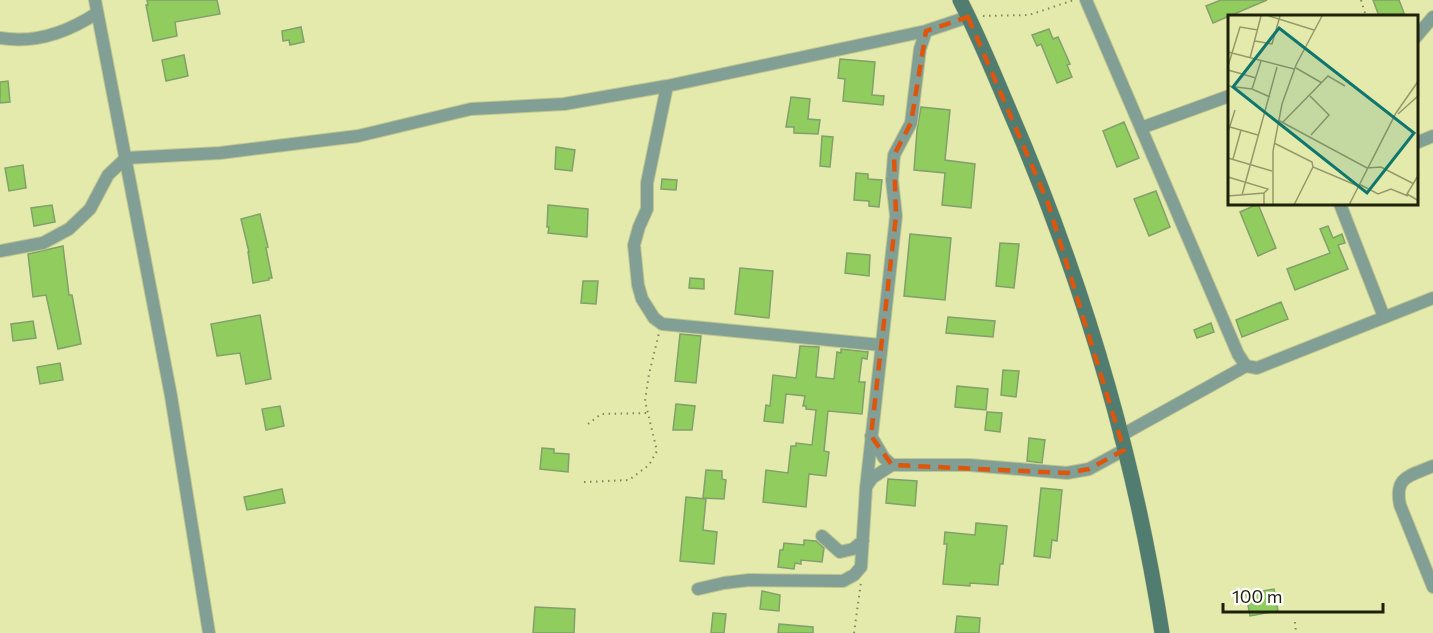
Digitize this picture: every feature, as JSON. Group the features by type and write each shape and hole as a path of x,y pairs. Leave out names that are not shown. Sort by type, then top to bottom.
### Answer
{"main road":[{"path":"960,0 1048,203 1094,339 1122,443 1150,562 1162,633"}],"street":[{"path":"95,0 171,396 209,633"},
{"path":"1086,0 1238,354 1246,366"},
{"path":"0,38 17,41 52,35 80,24 97,13"},
{"path":"1418,35 1433,16"},
{"path":"0,251 44,243 69,229 90,209 108,175 126,158 220,153 358,136 471,110 564,104 667,87 926,31 968,17"},
{"path":"698,589 749,580 843,581 854,575 861,567 871,436 896,216 892,180 894,155 911,123 920,49 926,31"},
{"path":"667,87 647,183 647,209 634,245 638,285 642,299 654,318 662,324 881,345"},
{"path":"1141,128 1228,96"},
{"path":"1418,141 1433,136"},
{"path":"1341,206 1384,317"},
{"path":"866,488 872,478 892,465 969,465 1067,473 1089,469 1122,443 1246,366 1257,368 1433,298"},
{"path":"871,436 884,458 892,465"},
{"path":"1433,466 1403,479 1397,491 1400,505 1433,587"},
{"path":"822,536 840,552 853,549 863,541"}],"path":[{"path":"968,17 1029,15 1075,0"},
{"path":"1361,0 1366,15"},
{"path":"584,482 629,480 649,465 657,452 645,401 649,374 662,324"},
{"path":"588,424 601,414 647,413"},
{"path":"854,633 861,591 861,567"},
{"path":"1295,622 1296,633"}],"highlighted area":[{"path":"968,17 1048,203 1124,450 1089,469 1067,473 892,465 871,436 896,216 894,155 911,123 926,31"}],"building":[{"path":"147,0 217,0 220,14 175,22 177,36 153,41"},
{"path":"1221,0 1267,0 1213,23 1206,6"},
{"path":"1373,0 1399,0 1404,13 1399,15 1379,15"},
{"path":"301,27 304,42 290,45 289,40 283,41 282,31"},
{"path":"1049,29 1053,39 1058,37 1070,64 1067,65 1072,77 1057,83 1041,44 1037,46 1032,35"},
{"path":"184,55 188,76 166,81 162,60"},
{"path":"840,59 875,62 872,95 884,96 883,105 843,101 845,79 838,78"},
{"path":"8,81 10,102 0,103 0,82"},
{"path":"791,97 810,99 808,119 820,120 818,134 794,133 794,127 786,127"},
{"path":"921,107 950,110 945,160 975,164 971,208 942,205 945,173 914,170"},
{"path":"1124,122 1139,158 1117,167 1103,131"},
{"path":"822,136 833,137 830,167 820,166"},
{"path":"556,147 575,150 572,171 555,169"},
{"path":"23,165 26,188 9,191 5,168"},
{"path":"856,173 868,174 868,179 882,180 879,207 869,206 869,201 854,200"},
{"path":"662,179 677,180 676,190 661,189"},
{"path":"1156,191 1170,227 1149,236 1134,199"},
{"path":"52,205 55,222 34,226 31,208"},
{"path":"548,205 588,209 587,237 548,233"},
{"path":"1259,206 1276,248 1258,256 1240,212"},
{"path":"260,214 272,278 253,283 241,219"},
{"path":"1328,226 1333,238 1342,234 1345,243 1338,245 1348,269 1295,290 1287,269 1330,253 1320,229"},
{"path":"910,234 951,238 945,300 904,296"},
{"path":"1000,243 1019,244 1014,288 996,286"},
{"path":"63,246 69,295 72,295 81,344 58,349 46,295 33,297 28,254"},
{"path":"847,253 870,255 869,276 845,273"},
{"path":"740,268 773,271 769,318 735,314"},
{"path":"690,278 704,279 704,289 689,288"},
{"path":"583,281 598,281 596,304 581,303"},
{"path":"1281,302 1288,319 1242,337 1236,320"},
{"path":"260,315 271,379 246,384 240,353 217,356 211,324"},
{"path":"948,317 995,321 993,337 946,333"},
{"path":"33,321 36,338 13,341 11,324"},
{"path":"1211,323 1214,332 1197,338 1194,330"},
{"path":"680,334 701,336 696,383 675,381"},
{"path":"800,346 819,347 816,377 834,379 837,352 841,353 841,349 868,352 867,359 862,358 859,382 865,382 862,414 828,411 824,451 829,452 826,476 809,474 806,507 763,502 766,470 788,473 791,446 796,446 796,443 812,445 816,410 806,409 806,406 803,406 805,396 786,394 783,423 764,421 766,405 770,406 773,375 796,378"},
{"path":"60,363 63,380 40,384 37,367"},
{"path":"1003,370 1019,371 1016,397 1001,395"},
{"path":"957,386 988,389 986,410 955,407"},
{"path":"676,404 695,406 692,430 673,430"},
{"path":"280,406 284,426 266,430 262,409"},
{"path":"987,412 1002,413 1000,432 985,430"},
{"path":"1029,438 1045,440 1042,463 1027,461"},
{"path":"542,448 554,449 554,453 569,454 568,472 540,469"},
{"path":"706,470 722,471 722,479 726,480 724,499 703,498"},
{"path":"888,479 917,481 915,506 886,503"},
{"path":"1041,488 1062,490 1057,541 1052,540 1050,558 1034,556"},
{"path":"282,489 285,503 247,510 244,497"},
{"path":"686,497 706,499 703,530 717,532 714,564 680,561"},
{"path":"976,523 1007,526 998,585 943,584 947,544 944,544 945,532 975,535"},
{"path":"804,540 816,541 824,548 822,562 801,560 801,564 795,563 794,569 778,567 780,550 783,550 784,543 804,545"},
{"path":"1274,589 1278,611 1250,616 1246,594"},
{"path":"762,591 780,595 779,611 760,609"},
{"path":"535,607 575,609 574,633 533,633"},
{"path":"713,613 726,614 724,633 711,633"},
{"path":"957,616 980,618 979,633 955,633"},
{"path":"779,624 813,627 813,633 778,633"}]}
